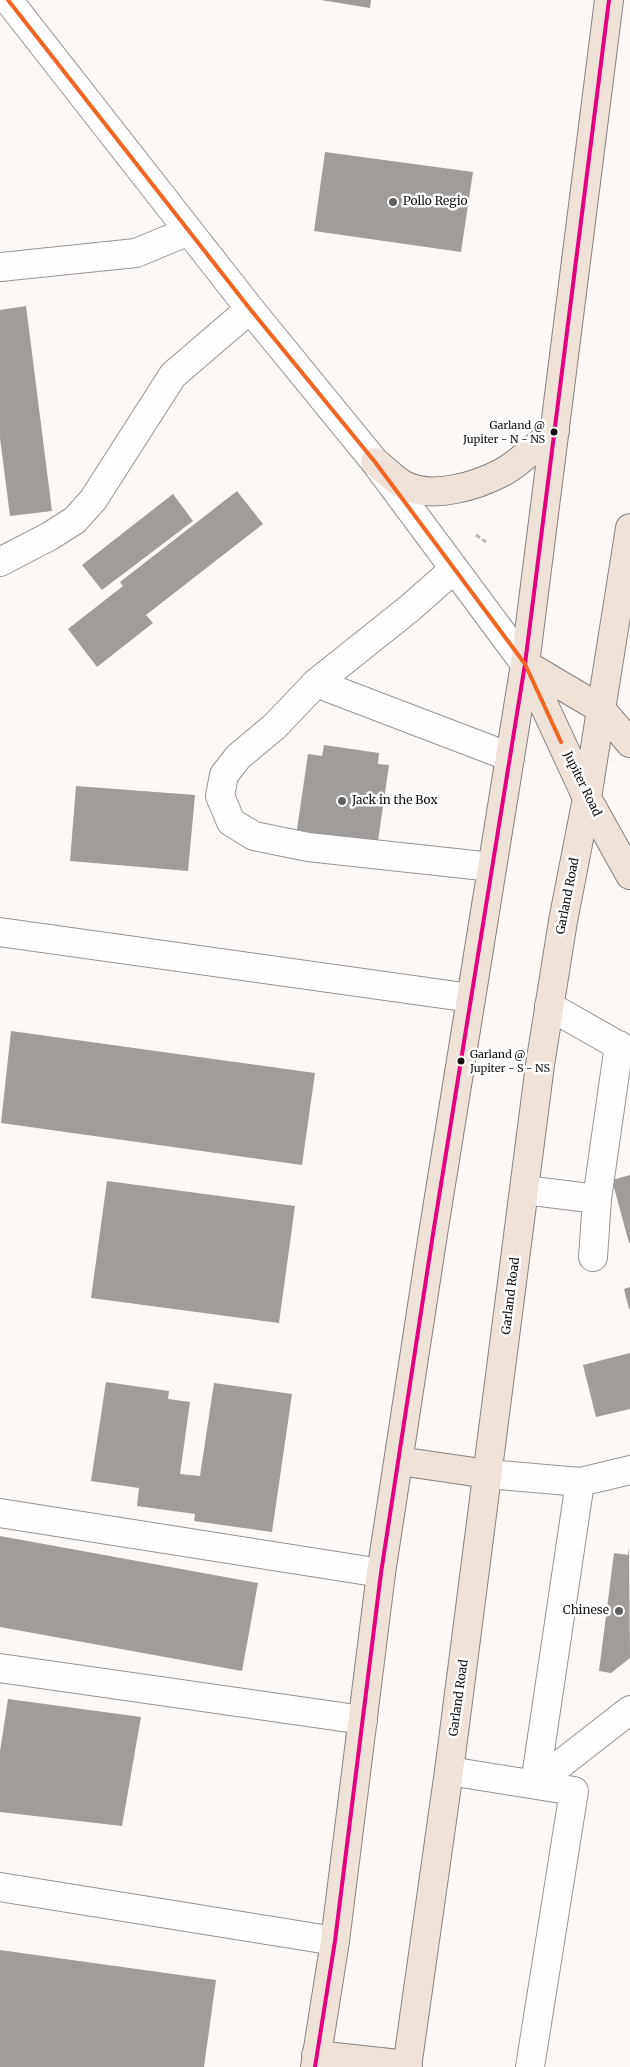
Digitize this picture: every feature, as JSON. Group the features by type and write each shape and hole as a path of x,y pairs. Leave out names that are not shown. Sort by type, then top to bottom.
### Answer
{"main road":[{"path":"412,2066 316,2061 335,1941 381,1573 470,998 525,664 609,0"},
{"path":"375,462 405,486 432,493 450,490 483,480 504,471 555,431"},
{"name":"Garland Road","path":"412,2066 549,1006 563,921 587,798 630,528"},
{"name":"Jupiter Road","path":"525,664 601,710 630,743"},
{"name":"Jupiter Road","path":"525,664 587,798 630,875"},
{"path":"399,1461 488,1474"}],"street":[{"name":"Jupiter Road","path":"8,0 250,309 375,462 525,664"},
{"path":"0,267 136,253 189,231"},
{"path":"0,562 50,536 75,520 93,500 173,375 250,309"},
{"path":"454,568 410,608 316,683 275,726 238,757 224,775 220,796 231,822 254,836 308,847 492,867"},
{"path":"316,683 510,757"},
{"path":"0,932 470,998"},
{"path":"549,1006 625,1048 597,1199 593,1257"},
{"path":"525,1190 597,1199"},
{"path":"488,1474 580,1482 630,1470"},
{"path":"535,1784 580,1482"},
{"path":"0,1513 381,1573"},
{"path":"0,1668 363,1720"},
{"path":"535,1784 630,1710"},
{"path":"449,1771 574,1790 530,2067"},
{"path":"0,1888 335,1941"}],"building":[{"path":"321,0 371,0 370,8"},
{"name":"Pollo Regio","path":"325,152 473,172 461,252 314,231"},
{"path":"26,306 52,511 10,516 0,438 0,310"},
{"path":"237,491 263,524 146,615 153,623 97,667 68,629 123,586 120,582"},
{"path":"173,494 193,521 102,590 82,565"},
{"name":"Jack in the Box","path":"324,745 379,753 378,764 389,765 377,848 296,836 308,754 322,756"},
{"path":"76,786 195,795 188,871 70,861"},
{"path":"11,1031 315,1073 302,1165 1,1123"},
{"path":"630,1175 630,1243 629,1243 612,1180"},
{"path":"107,1181 295,1206 279,1323 91,1298"},
{"path":"630,1287 630,1309 629,1309 624,1289"},
{"path":"630,1353 630,1409 596,1417 583,1365"},
{"path":"106,1382 169,1391 168,1399 190,1402 180,1474 200,1476 214,1383 292,1394 272,1532 194,1521 195,1514 137,1506 139,1488 91,1481"},
{"path":"0,1536 258,1583 242,1671 0,1627"},
{"path":"629,1547 630,1658 611,1673 599,1671 614,1553 628,1555"},
{"path":"8,1699 141,1717 122,1826 0,1812 0,1751"},
{"path":"0,1950 216,1980 204,2067 0,2067"}],"transit line":[{"path":"8,0 250,309 375,462 525,664 561,742"},
{"path":"315,2067 335,1941 381,1573 433,1234 525,664 609,0"}],"place":[{"name":"Pollo Regio","path":"393,202"},
{"name":"Garland @ Jupiter - N - NS","path":"554,432"},
{"name":"Jack in the Box","path":"342,801"},
{"name":"Garland @ Jupiter - S - NS","path":"461,1061"},
{"name":"Chinese","path":"619,1611"}]}
